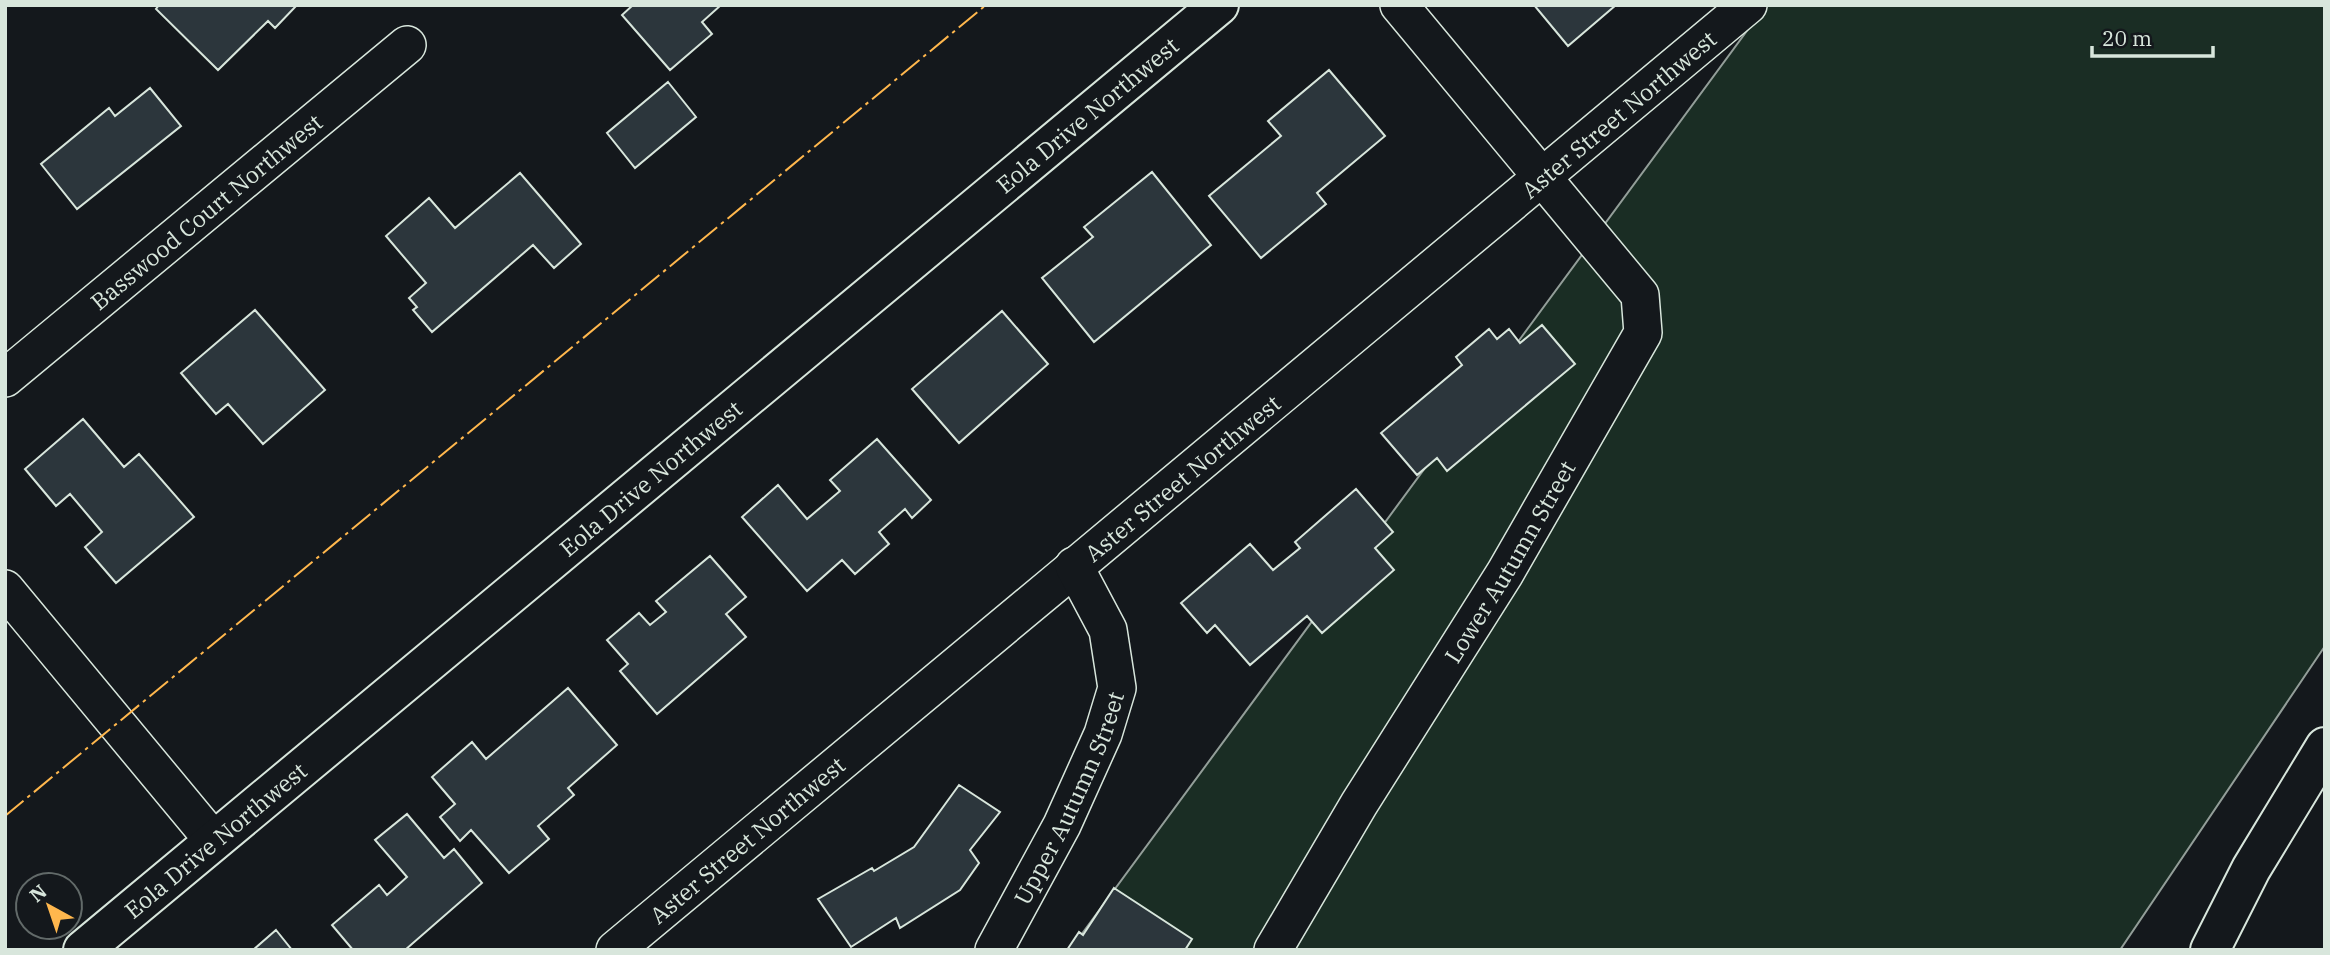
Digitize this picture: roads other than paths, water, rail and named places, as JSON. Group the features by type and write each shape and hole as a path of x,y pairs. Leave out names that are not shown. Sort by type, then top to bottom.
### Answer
{"street":[{"name":"Eola Drive Northwest","path":"83,950 1219,5"},
{"name":"Lower Autumn Street","path":"1273,950 1359,804 1505,573 1643,333 1640,295 1399,5"},
{"name":"Aster Street Northwest","path":"615,950 1544,178 1748,5"},
{"name":"Basswood Court Northwest","path":"5,378 407,45"},
{"name":"Upper Autumn Street","path":"994,950 1062,825 1103,733 1117,688 1108,630 1074,566"},
{"path":"5,589 214,841"},
{"path":"2210,950 2251,869 2325,747"}]}
